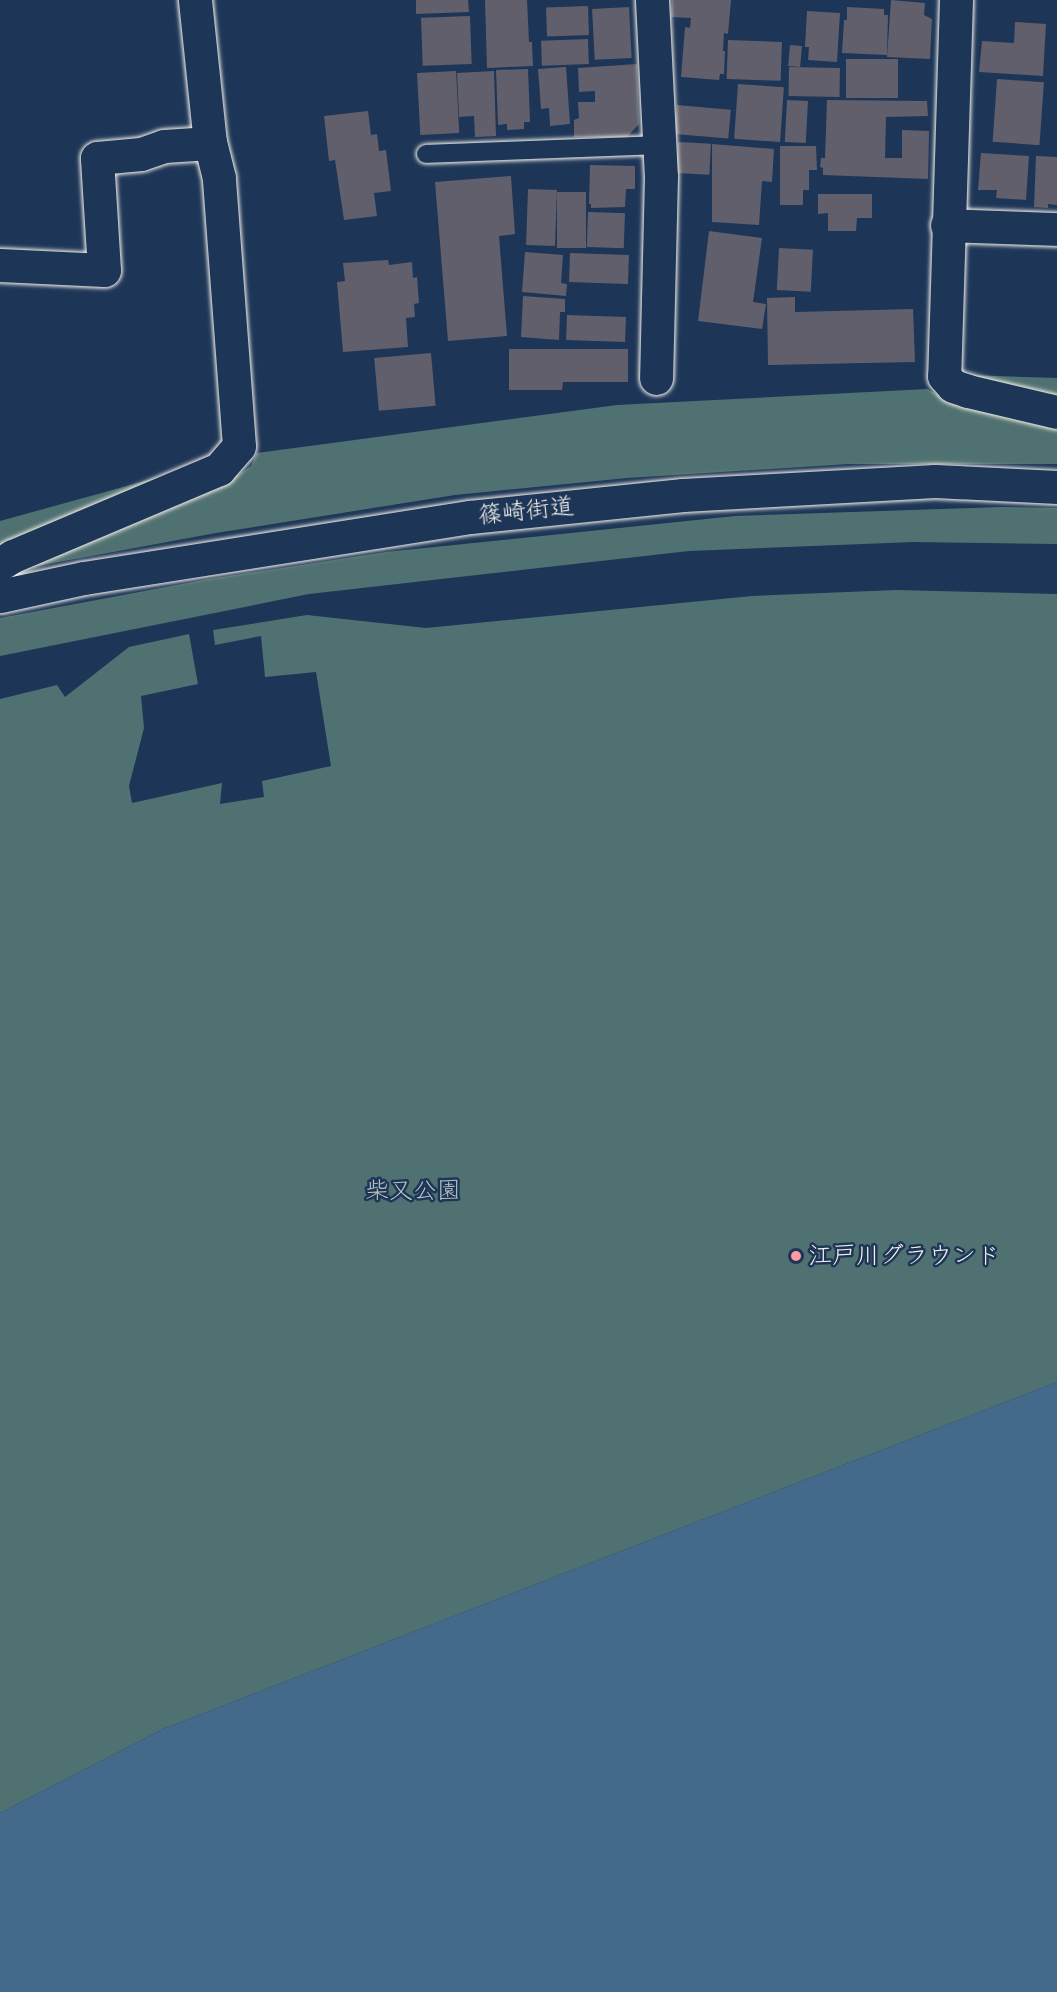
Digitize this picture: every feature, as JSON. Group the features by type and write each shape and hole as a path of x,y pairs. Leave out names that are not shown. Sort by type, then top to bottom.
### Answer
{"street":[{"path":"0,564 13,556 219,469 239,446 219,178 210,143 195,0"},
{"path":"652,0 661,176 656,378"},
{"path":"956,0 947,225 944,376 953,386 968,391 1057,412"},
{"path":"0,266 104,270 97,158 141,154 164,146 210,143"},
{"path":"947,225 1057,229"},
{"name":"篠崎街道","path":"0,596 84,578 470,517 659,497 935,481 1057,488"}],"lane":[{"path":"426,154 659,145"}],"green space":[{"path":"964,375 1057,378 1057,395"},
{"path":"927,389 959,405 1057,428 1057,464 848,464 627,478 455,495 216,533 4,572 232,479 251,466 257,453 617,405"},
{"path":"163,476 0,546 0,521"},
{"path":"1001,507 1057,508 1057,544 913,542 689,551 309,594 0,656 0,618 209,579 386,552 735,516"},
{"name":"柴又公園","path":"896,590 1057,594 1057,1382 163,1729 0,1813 0,699 57,685 65,697 129,647 189,634 198,684 141,696 144,728 129,786 132,803 222,783 220,804 264,797 262,781 331,766 316,672 265,677 261,636 215,645 213,630 307,615 426,628 752,596"}],"water":[{"path":"1057,1382 1057,1992 0,1992 0,1813 163,1729"}],"building":[{"path":"416,0 468,0 469,12 416,14"},
{"path":"485,0 527,0 529,42 532,42 533,66 487,68"},
{"path":"672,0 731,0 728,34 724,33 724,74 720,74 719,80 681,77 685,27 690,28 691,18 671,17"},
{"path":"891,0 925,3 924,15 932,19 930,59 887,57"},
{"path":"588,6 589,35 547,36 546,7"},
{"path":"629,7 632,58 595,60 592,9"},
{"path":"847,7 884,9 884,15 888,15 887,55 842,53"},
{"path":"807,11 840,13 837,62 808,60 809,47 805,47"},
{"path":"470,16 472,64 423,66 421,18"},
{"path":"1015,22 1046,24 1043,76 979,72 982,41 1014,43"},
{"path":"588,39 589,64 542,66 541,41"},
{"path":"728,40 782,42 781,81 727,79"},
{"path":"790,45 802,46 800,67 788,66"},
{"path":"846,59 898,59 898,98 846,98"},
{"path":"637,64 639,124 627,137 574,137 574,120 579,118 578,102 595,102 595,91 579,92 578,68"},
{"path":"566,67 570,124 550,126 549,108 541,109 538,69"},
{"path":"789,67 840,68 839,97 788,96"},
{"path":"528,69 530,122 524,122 524,129 507,130 507,124 498,125 496,70"},
{"path":"456,71 459,133 420,135 417,73"},
{"path":"494,71 496,136 475,137 474,116 459,117 457,73"},
{"path":"997,79 1044,82 1039,145 993,142"},
{"path":"738,84 784,87 780,142 734,139"},
{"path":"787,100 808,101 806,143 785,142"},
{"path":"827,100 927,101 928,116 886,117 885,158 902,158 902,130 929,131 928,179 823,175 823,168 820,167 821,158 825,158"},
{"path":"677,105 731,110 728,139 674,134"},
{"path":"368,111 371,135 377,134 379,151 386,150 391,191 374,193 377,216 344,220 335,160 329,161 324,116"},
{"path":"678,142 711,144 709,175 676,173"},
{"path":"712,144 774,149 772,182 762,181 759,225 712,222"},
{"path":"780,146 816,146 817,170 809,170 809,190 803,190 803,205 780,205"},
{"path":"981,153 1029,156 1026,200 996,198 997,190 978,190"},
{"path":"1036,156 1057,157 1057,205 1048,204 1048,208 1034,207"},
{"path":"590,165 635,166 635,189 626,189 625,207 591,208 589,204"},
{"path":"511,176 515,234 499,236 507,336 448,341 435,182"},
{"path":"528,189 557,190 555,246 526,245"},
{"path":"557,192 586,192 586,248 557,248"},
{"path":"818,194 872,194 872,218 857,218 856,231 828,231 828,213 818,214"},
{"path":"588,212 625,213 624,248 587,247"},
{"path":"709,231 762,238 753,302 766,304 762,329 698,321"},
{"path":"779,248 813,250 811,292 777,290"},
{"path":"525,252 563,255 561,283 567,284 566,296 522,292"},
{"path":"570,253 629,255 628,284 569,282"},
{"path":"388,260 389,265 412,262 413,278 417,277 419,303 414,304 415,317 406,318 408,347 343,352 337,282 345,281 343,263"},
{"path":"523,296 565,299 565,312 560,312 559,340 521,337"},
{"path":"795,297 795,312 913,309 915,362 768,365 767,298"},
{"path":"567,315 626,317 625,342 566,340"},
{"path":"509,349 628,349 628,382 563,382 562,390 509,390"},
{"path":"431,353 436,406 379,411 374,358"}],"place":[{"name":"江戸川グラウンド","path":"796,1256"}]}
